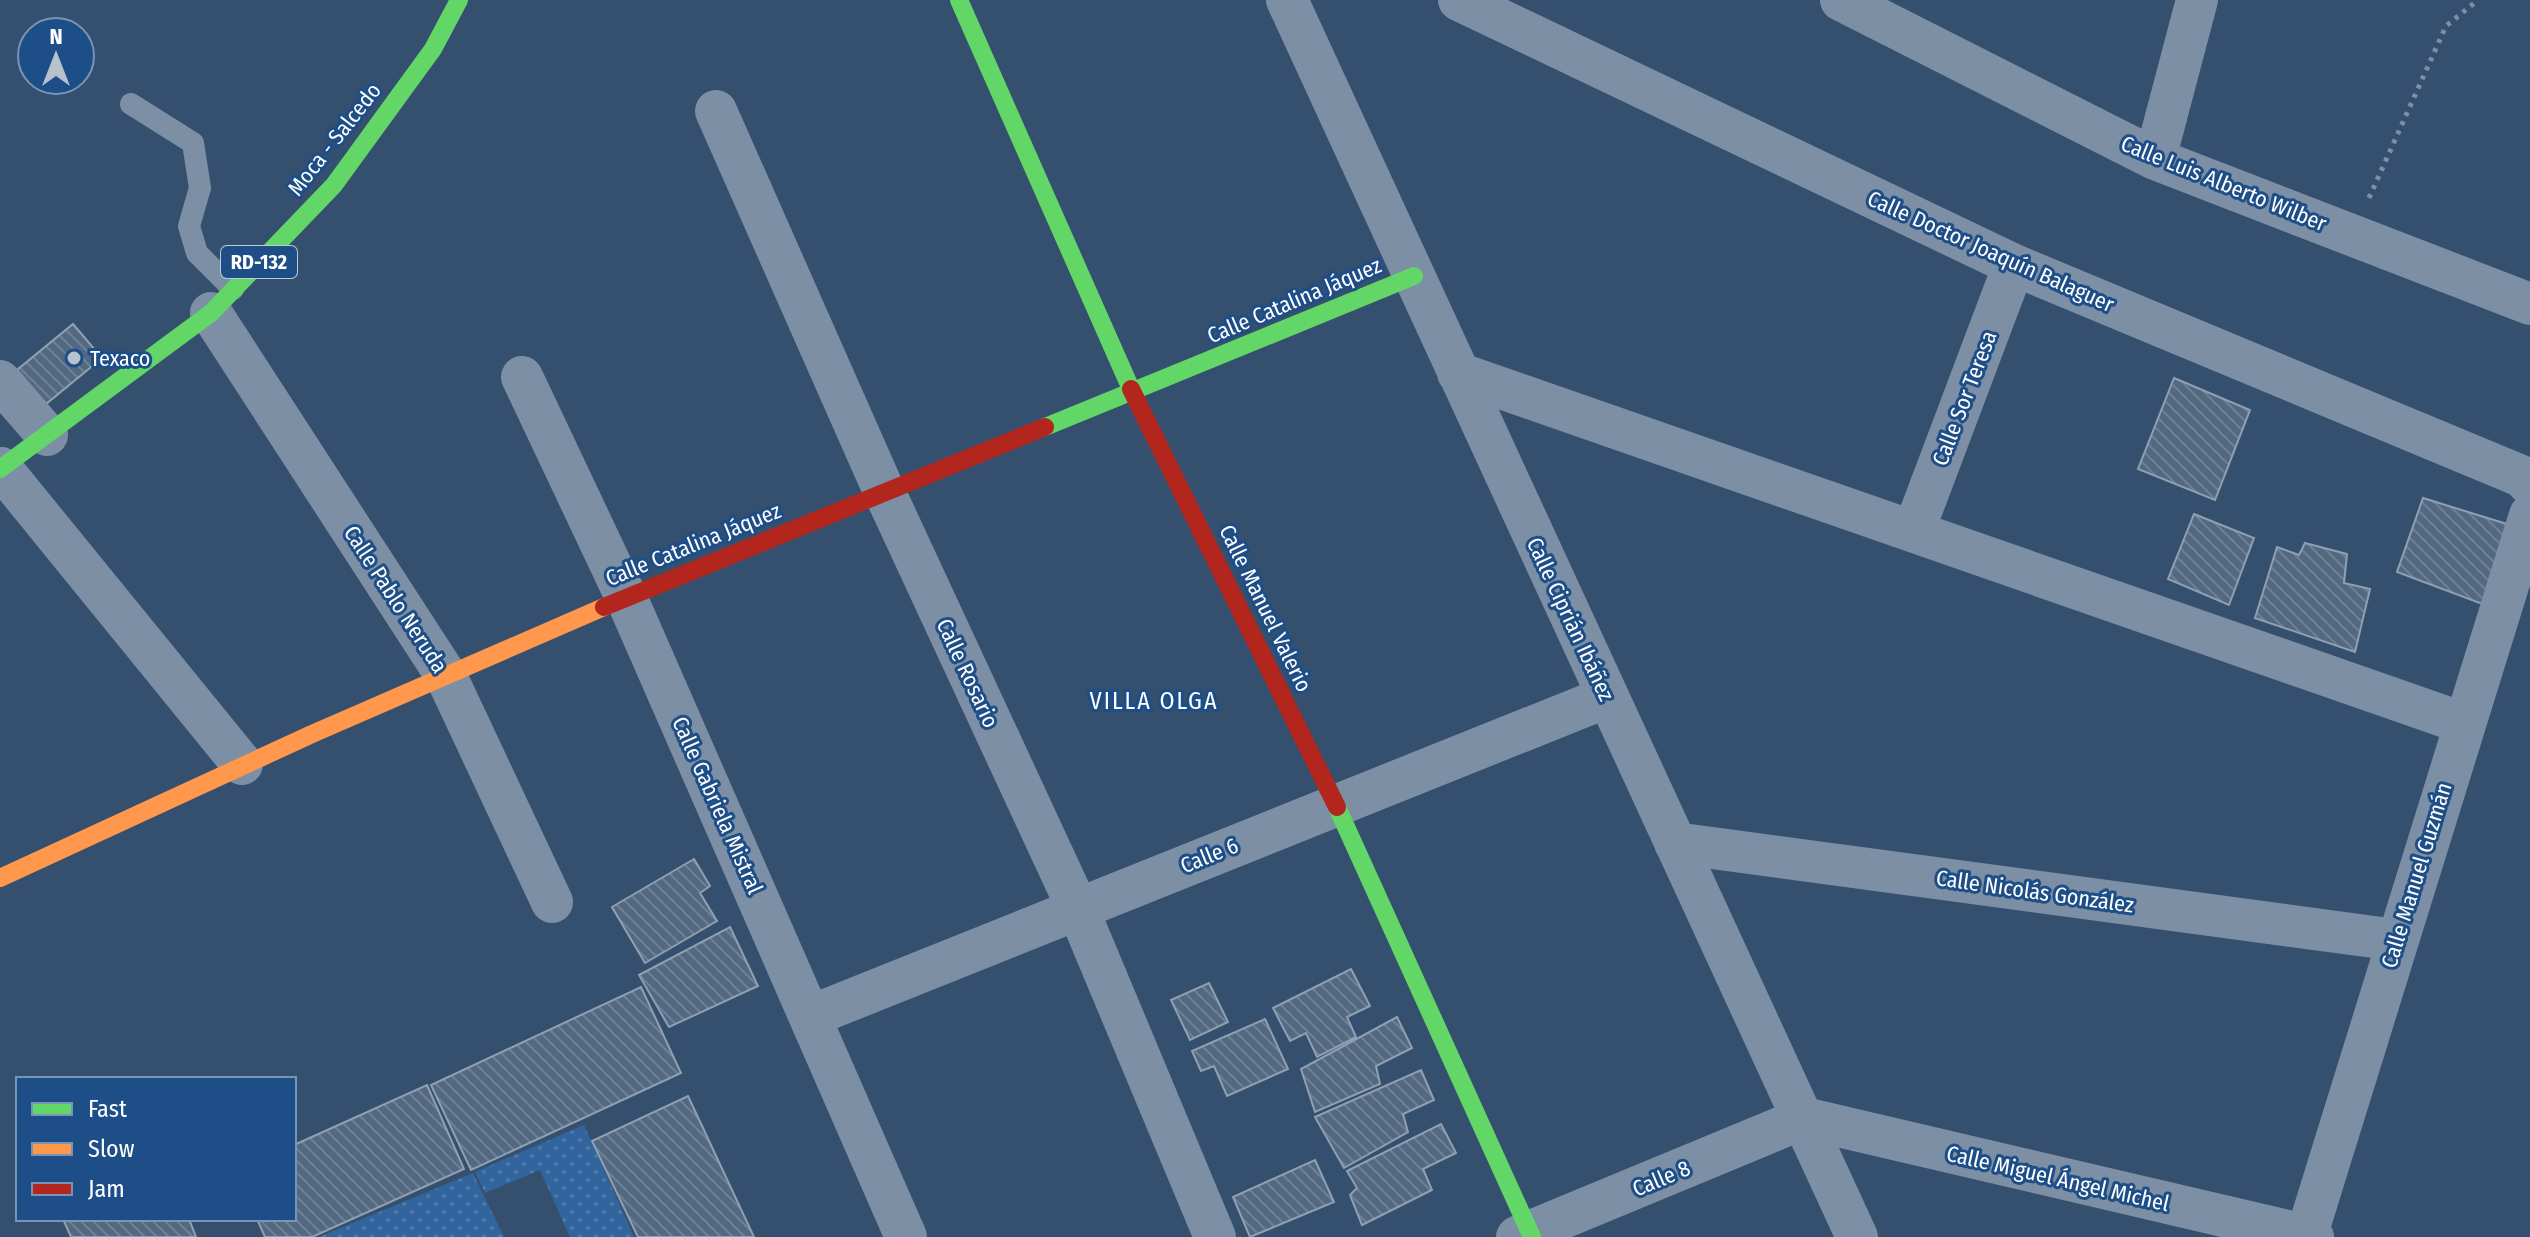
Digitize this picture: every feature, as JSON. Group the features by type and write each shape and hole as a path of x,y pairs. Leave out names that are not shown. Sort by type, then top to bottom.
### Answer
{"street":[{"name":"Moca - Salcedo","path":"0,468 222,301 334,185 433,49 459,0"},
{"name":"Calle Manuel Valerio","path":"959,0 1133,393 1336,805 1526,1235"},
{"name":"Calle Ciprián Ibáñez","path":"1287,0 1857,1237"},
{"name":"Calle Doctor Joaquín Balaguer","path":"1459,0 2014,265 2521,476 2530,485"},
{"name":"Calle Luis Alberto Wilber","path":"1841,0 2155,159 2530,304"},
{"path":"2155,159 2197,0"},
{"name":"Calle Rosario","path":"716,111 884,491 1077,907 1215,1237"},
{"name":"Calle Sor Teresa","path":"1914,530 2014,265"},
{"name":"Calle Catalina Jáquez","path":"0,878 242,764 445,674 884,491 1133,393 1414,276"},
{"name":"Calle Pablo Neruda","path":"222,301 445,674 552,902"},
{"path":"1458,373 2463,723"},
{"name":"Calle Gabriela Mistral","path":"522,377 626,597 906,1237"},
{"path":"0,381 47,435"},
{"path":"0,468 242,764"},
{"name":"Calle Manuel Guzmán","path":"2308,1236 2396,940 2530,515"},
{"name":"Calle 6","path":"811,1016 1607,697"},
{"name":"Calle Nicolás González","path":"1675,843 2396,940"},
{"name":"Calle 8","path":"1526,1235 1804,1118"},
{"name":"Calle Miguel Ángel Michel","path":"1804,1118 2308,1236"}],"lane":[{"path":"131,104 193,143 200,188 189,226 197,253 222,301"}],"path":[{"path":"2352,235 2446,26 2478,0"}],"shaded area":[{"path":"584,1125 634,1237 570,1237 540,1170 485,1193 475,1172"},
{"path":"473,1173 504,1237 319,1237"}],"building":[{"path":"73,324 102,358 46,404 17,370"},
{"path":"2174,378 2250,410 2215,500 2138,469"},
{"path":"2423,498 2510,525 2485,605 2397,572"},
{"path":"2194,514 2254,538 2229,605 2168,579"},
{"path":"2305,543 2347,554 2344,583 2370,589 2355,652 2255,618 2277,547 2299,555"},
{"path":"694,859 710,886 700,893 717,921 645,963 612,907"},
{"path":"730,927 758,986 669,1027 639,975"},
{"path":"1351,969 1370,1006 1347,1017 1356,1037 1317,1057 1306,1033 1290,1041 1273,1008"},
{"path":"1209,983 1228,1022 1190,1040 1171,1000"},
{"path":"641,987 681,1073 471,1170 431,1085"},
{"path":"1397,1017 1412,1048 1376,1066 1380,1084 1315,1112 1301,1069"},
{"path":"1265,1019 1288,1069 1227,1096 1214,1066 1201,1071 1192,1051"},
{"path":"1421,1070 1434,1100 1403,1114 1408,1132 1344,1168 1315,1117"},
{"path":"427,1085 464,1169 312,1237 265,1237 258,1221 296,1221 296,1144"},
{"path":"688,1096 754,1237 638,1237 592,1141"},
{"path":"1441,1124 1456,1153 1423,1169 1432,1190 1362,1225 1350,1195 1357,1188 1347,1171"},
{"path":"1315,1160 1334,1202 1250,1237 1233,1197"},
{"path":"64,1221 190,1221 196,1237 71,1237"}],"traffic: fast":[{"path":"0,469 211,313 334,185 433,49 459,0"},
{"path":"959,0 1131,389"},
{"path":"1045,427 1414,276"},
{"path":"1337,807 1532,1237"}],"traffic: slow":[{"path":"0,878 312,734 604,607"}],"traffic: jam":[{"path":"1131,389 1337,807"},
{"path":"604,607 1045,427"}],"place":[{"name":"Texaco","path":"74,358"}],"district":[{"name":"VILLA OLGA","path":"1154,701"}]}
